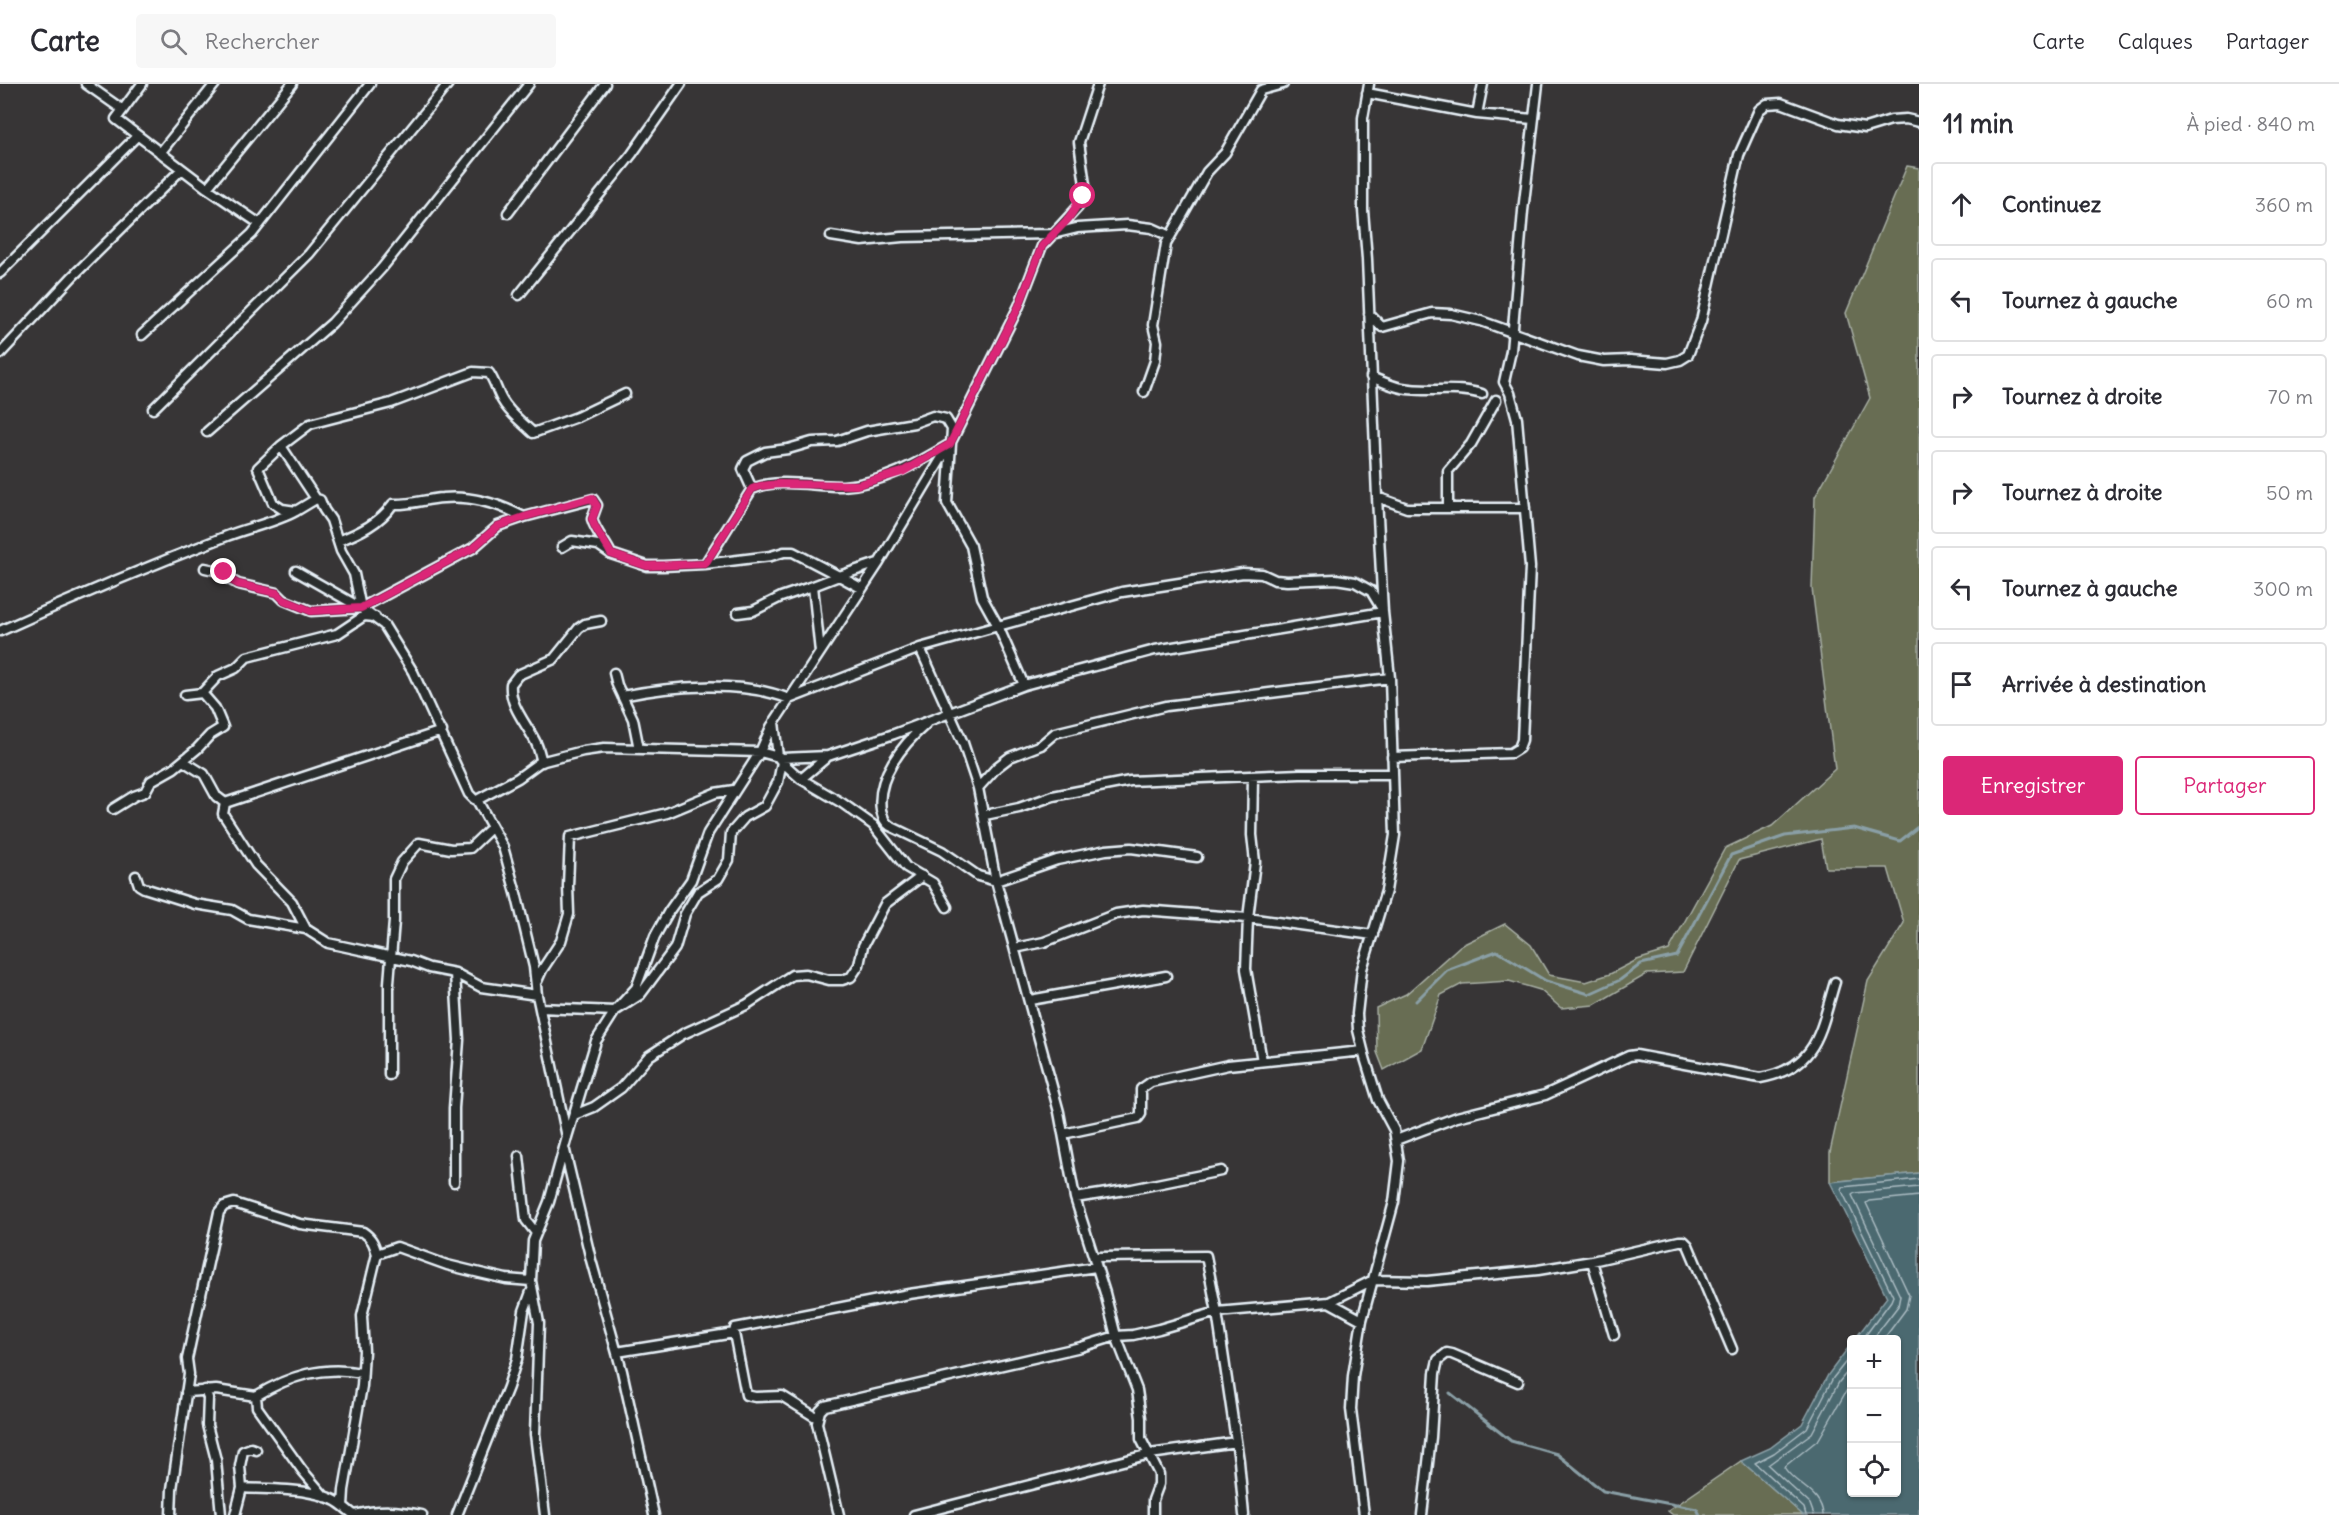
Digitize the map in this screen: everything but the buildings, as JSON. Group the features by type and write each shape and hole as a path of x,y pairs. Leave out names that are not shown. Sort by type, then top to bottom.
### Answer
{"street":[{"path":"86,84 123,110"},
{"path":"142,84 116,118 207,188 260,224"},
{"path":"160,153 216,84"},
{"path":"207,188 292,84"},
{"path":"142,335 252,234 370,84"},
{"path":"153,409 309,254 448,84"},
{"path":"207,432 332,323 382,268 529,84"},
{"path":"508,213 605,84"},
{"path":"519,296 632,154 681,84"},
{"path":"545,1515 535,1434 539,1323 531,1281 533,1241 549,1202 596,1041 615,1011 636,988 655,936 691,880 708,833 760,752 774,722 879,563 950,444 1019,306 1042,246 1068,219 1083,196 1084,173 1078,148 1098,84"},
{"path":"1144,392 1155,361 1157,342 1153,325 1166,244 1207,172 1225,153 1261,90 1283,84"},
{"path":"1477,114 1483,84"},
{"path":"1392,757 1511,753 1519,748 1522,740 1531,580 1517,419 1510,393 1504,382 1512,332 1538,84"},
{"path":"1364,1515 1351,1409 1353,1376 1362,1320 1394,1202 1399,1161 1394,1130 1372,1083 1358,1030 1358,991 1362,969 1384,900 1395,835 1390,678 1383,612 1377,497 1362,140 1368,88 1477,114 1533,119"},
{"path":"1369,314 1382,327 1432,313 1480,321 1578,356 1604,361 1630,360 1667,363 1680,360 1688,356 1701,321 1739,155 1748,130 1759,110 1767,104 1781,104 1838,124 1864,128 1891,120 1905,119 1919,122"},
{"path":"0,273 137,136"},
{"path":"0,354 73,276 182,169"},
{"path":"831,236 862,241 902,237 1052,234 1077,228 1127,225 1152,228 1170,236"},
{"path":"296,511 282,509 273,503 258,468 281,446 310,424 391,404 473,372 489,373 496,383 502,401 513,415 533,433 577,417 625,394"},
{"path":"1371,377 1404,389 1469,390 1482,394"},
{"path":"1448,508 1448,471 1471,444 1496,400"},
{"path":"752,489 743,469 747,461 765,452 788,449 812,442 837,441 867,431 914,423 933,416 946,419 952,429 947,503 971,546 982,597 998,626 1024,685"},
{"path":"705,564 752,489 779,484 857,485 902,472 950,444"},
{"path":"281,446 332,520 338,541 354,574 361,608"},
{"path":"1377,497 1403,508 1525,508"},
{"path":"338,541 384,516 393,504 410,505 443,498 472,499 504,507 524,517"},
{"path":"205,568 224,572 229,579 238,584 277,593 284,600 311,611 361,608 465,553 498,526 592,498 597,506 592,519 596,532 611,554"},
{"path":"0,631 114,580 242,531 282,519 316,499"},
{"path":"562,548 572,541 598,545 611,554 647,566 705,564 793,552 815,566 861,588"},
{"path":"738,613 753,611 781,597 879,563"},
{"path":"296,571 376,617 395,640 442,731 469,794 477,800 505,852 531,956 567,1137"},
{"path":"622,696 666,689 723,688 772,692 789,699 920,648 998,626 1122,592 1243,573 1262,574 1275,580 1287,581 1336,579 1355,582 1371,591 1383,612"},
{"path":"813,586 820,652"},
{"path":"780,760 828,756 1024,685 1179,645 1383,612"},
{"path":"185,695 202,693 218,676 236,668 247,657 337,634 364,616 376,617"},
{"path":"542,762 536,742 512,696 511,684 518,675 554,659 579,628 585,624 601,621"},
{"path":"920,648 972,765 985,815 996,881 1030,1000 1064,1134 1075,1198 1106,1293 1116,1336 1137,1390 1141,1440 1150,1454 1160,1479 1153,1500 1153,1515"},
{"path":"614,673 633,719 639,749"},
{"path":"978,788 991,772 1009,758 1034,748 1055,733 1138,711 1218,698 1390,678"},
{"path":"113,809 145,792 151,781 183,761 210,735 223,727 215,708 202,693"},
{"path":"932,718 908,742 890,768 880,805 885,822 912,838 942,851 978,876 996,881 1046,863 1106,850 1131,849 1197,857"},
{"path":"540,1008 615,1011 640,995 675,948 685,914 698,892 718,879 729,860 731,833 745,817 765,806 778,782 780,760 774,722"},
{"path":"225,803 442,731"},
{"path":"477,800 542,762 602,748 760,752 780,760 801,779 842,803 873,825 906,867 933,883 946,907"},
{"path":"801,779 828,756"},
{"path":"183,761 204,774 213,791 225,803"},
{"path":"985,815 1018,808 1053,796 1122,782 1300,774 1393,774"},
{"path":"1253,777 1252,835 1255,862 1248,918 1246,975 1262,1061"},
{"path":"536,984 542,970 561,941 570,914 568,886 570,837 667,813 715,793 734,790"},
{"path":"486,816 489,793"},
{"path":"225,803 223,814 256,865 292,902 306,929"},
{"path":"389,1075 394,879 402,862 419,843 451,849 470,848 492,827"},
{"path":"136,876 139,885 144,888 195,904 224,907 248,919 306,929 328,943 391,956 455,973 481,987 537,995"},
{"path":"574,1115 594,1107 621,1088 649,1056 683,1034 746,1005 792,975 806,974 829,980 842,980 850,977 860,964 863,946 885,904 922,876"},
{"path":"1015,948 1044,942 1128,911 1164,910 1248,918 1373,935"},
{"path":"453,1182 454,1108 459,1040 458,990 455,973"},
{"path":"1030,1000 1166,976"},
{"path":"1396,1140 1457,1117 1545,1095 1629,1056 1760,1078 1767,1076 1800,1063 1807,1057 1823,1022 1835,982"},
{"path":"1064,1134 1138,1118 1141,1114 1141,1089 1151,1082 1218,1067 1363,1051"},
{"path":"565,1150 591,1260 617,1352 654,1515"},
{"path":"519,1156 526,1220 536,1233"},
{"path":"1075,1198 1221,1171"},
{"path":"171,1515 171,1489 189,1374 187,1359 219,1212 224,1206 234,1203 300,1224 363,1232 370,1237 377,1254 362,1316 362,1386 346,1468 343,1506"},
{"path":"839,1515 817,1418 825,1406 1081,1347 1116,1336 1159,1329 1217,1312 1329,1302 1373,1280 1454,1279 1538,1270 1684,1241 1688,1245 1732,1349"},
{"path":"377,1254 397,1247 447,1265 506,1279 531,1281"},
{"path":"1094,1257 1206,1256 1217,1312 1244,1515"},
{"path":"1592,1261 1614,1335"},
{"path":"817,1418 782,1396 746,1395 735,1328 909,1294 1096,1268"},
{"path":"457,1515 478,1457 508,1387 517,1359 524,1311 532,1292"},
{"path":"1329,1302 1362,1320"},
{"path":"617,1352 734,1333"},
{"path":"1422,1515 1438,1360 1447,1353 1452,1354 1518,1382"},
{"path":"186,1392 204,1390 256,1396 304,1374 348,1370 362,1373"},
{"path":"204,1390 208,1398 207,1425 216,1460 215,1474 221,1515"},
{"path":"256,1396 257,1407 266,1416 287,1450 326,1497"},
{"path":"914,1515 1150,1454 1236,1442"},
{"path":"235,1515 242,1488 240,1457 243,1451 251,1448 256,1450"},
{"path":"242,1488 306,1492 336,1500 355,1515 377,1510 401,1510 422,1515"}],"green space":[{"path":"1907,166 1919,168 1919,1173 1830,1182 1830,1152 1868,981 1904,923 1888,868 1826,868 1821,839 1739,860 1683,972 1647,974 1594,1005 1561,1008 1540,990 1509,981 1462,984 1441,995 1422,1049 1384,1070 1377,1052 1376,1008 1406,994 1460,946 1505,924 1531,945 1549,975 1586,982 1610,974 1637,960 1669,950 1725,848 1772,826 1835,769 1812,588 1815,497 1870,398 1846,313"},
{"path":"1741,1461 1803,1515 1673,1515 1668,1511"}],"water":[{"path":"1919,1173 1919,1515 1803,1515 1741,1461 1770,1448 1802,1424 1828,1375 1847,1349 1847,1497 1901,1497 1901,1335 1858,1335 1887,1297 1830,1182"}],"waterway":[{"path":"1416,1001 1447,970 1497,951 1546,981 1589,994 1620,980 1641,964 1677,956 1731,855 1785,836 1854,828 1900,841 1919,826"},
{"path":"1450,1393 1511,1441 1557,1454 1603,1491 1697,1509 1700,1515"}],"route":[{"path":"224,572 229,579 238,584 277,593 284,600 311,611 361,608 473,548 498,526 592,498 597,506 592,519 596,532 611,554 647,566 705,564 752,489 779,484 857,485 902,472 950,444 1019,306 1042,246 1078,207 1083,196"}]}
